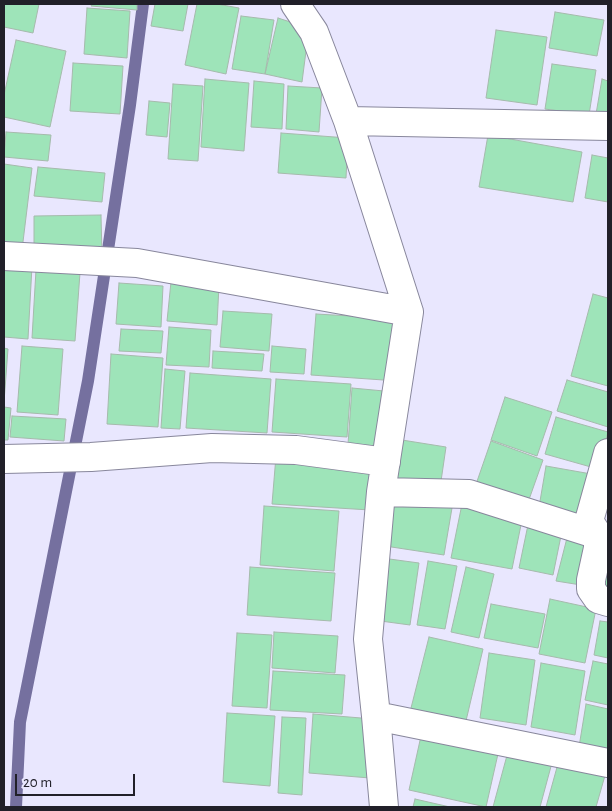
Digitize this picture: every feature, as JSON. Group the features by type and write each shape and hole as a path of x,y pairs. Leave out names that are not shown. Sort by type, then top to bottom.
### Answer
{"street":[{"path":"295,4 314,32 348,121 409,312 381,492 368,639 384,807"},
{"path":"348,121 608,126"},
{"path":"4,256 137,263 409,312"},
{"path":"4,459 92,457 221,448 296,450 386,462"},
{"path":"608,453 589,521 598,535 598,548 591,580 591,589 598,599 608,602"},
{"path":"381,492 469,494 598,535"},
{"path":"376,716 608,764"}],"building":[{"path":"4,4 39,4 33,33 4,27"},
{"path":"92,4 137,4 137,10 91,6"},
{"path":"155,4 188,4 183,31 151,26"},
{"path":"197,4 217,4 239,8 226,74 185,65"},
{"path":"87,8 130,11 127,58 84,54"},
{"path":"555,12 604,20 597,56 549,48"},
{"path":"241,16 274,20 265,74 232,69"},
{"path":"278,18 309,28 302,82 265,74"},
{"path":"496,30 547,37 537,105 486,98"},
{"path":"16,40 66,51 50,127 4,117 4,95"},
{"path":"73,63 123,66 120,114 70,111"},
{"path":"552,64 596,70 589,115 545,109"},
{"path":"205,79 249,83 244,151 201,147"},
{"path":"602,79 608,81 608,116 596,114"},
{"path":"254,81 284,84 282,129 251,127"},
{"path":"173,84 203,86 198,161 168,159"},
{"path":"288,86 322,88 319,132 286,129"},
{"path":"149,101 170,103 167,137 146,135"},
{"path":"6,132 51,135 48,161 4,157"},
{"path":"281,133 348,138 346,178 278,173"},
{"path":"488,135 582,152 573,202 479,187"},
{"path":"592,155 608,158 608,202 585,198"},
{"path":"4,164 32,168 22,250 4,247"},
{"path":"38,167 105,173 102,202 34,196"},
{"path":"101,215 102,255 34,256 34,216"},
{"path":"4,264 32,266 28,339 4,337"},
{"path":"36,270 80,273 75,341 32,338"},
{"path":"171,282 219,285 217,325 167,321"},
{"path":"119,283 163,286 161,327 116,324"},
{"path":"593,294 608,298 608,386 571,376"},
{"path":"223,311 272,314 269,351 220,347"},
{"path":"316,314 402,319 398,381 311,375"},
{"path":"169,327 211,330 209,367 166,365"},
{"path":"121,329 163,331 161,353 119,351"},
{"path":"22,346 63,349 58,415 17,412"},
{"path":"272,346 306,349 304,374 270,372"},
{"path":"4,348 8,349 4,402"},
{"path":"213,351 264,354 262,371 212,368"},
{"path":"111,354 163,358 158,427 107,424"},
{"path":"165,369 185,371 180,429 161,428"},
{"path":"190,373 271,379 267,433 186,428"},
{"path":"276,379 351,384 347,437 272,432"},
{"path":"567,380 608,392 608,427 557,411"},
{"path":"352,388 384,391 380,446 348,444"},
{"path":"505,397 552,412 537,456 491,440"},
{"path":"4,407 11,408 8,440 4,440"},
{"path":"12,416 66,419 64,441 10,437"},
{"path":"556,417 608,432 598,469 545,454"},
{"path":"402,440 446,447 440,488 395,481"},
{"path":"491,441 543,460 526,508 474,490"},
{"path":"276,456 373,463 370,510 272,504"},
{"path":"546,466 597,475 590,516 539,507"},
{"path":"393,498 452,508 444,555 385,546"},
{"path":"462,504 523,515 512,569 451,558"},
{"path":"264,506 339,511 334,571 260,565"},
{"path":"529,520 563,526 553,575 519,568"},
{"path":"568,534 592,538 581,585 556,581"},
{"path":"608,547 608,588 599,585"},
{"path":"382,558 419,563 410,625 373,620"},
{"path":"428,561 457,566 445,629 417,625"},
{"path":"250,567 335,573 331,621 247,615"},
{"path":"466,567 494,574 479,638 451,632"},
{"path":"550,599 596,609 585,663 539,654"},
{"path":"491,604 545,614 538,648 484,638"},
{"path":"600,621 608,622 608,658 594,655"},
{"path":"274,632 338,636 335,673 272,668"},
{"path":"237,633 272,635 267,708 232,706"},
{"path":"429,637 483,649 465,725 410,712"},
{"path":"489,653 535,660 526,725 480,718"},
{"path":"593,661 608,664 608,705 585,700"},
{"path":"541,663 585,671 575,735 531,727"},
{"path":"273,671 345,675 342,714 270,710"},
{"path":"586,704 608,709 608,759 578,753"},
{"path":"227,713 275,716 270,786 223,782"},
{"path":"313,714 373,719 370,778 309,773"},
{"path":"282,717 306,718 302,795 278,793"},
{"path":"423,727 500,745 486,807 409,790"},
{"path":"509,748 553,759 540,807 493,807"},
{"path":"559,760 606,772 596,807 546,807"},
{"path":"415,799 450,807 413,807"}],"waterway":[{"path":"16,807 20,722 88,381 130,105 143,4"}]}
